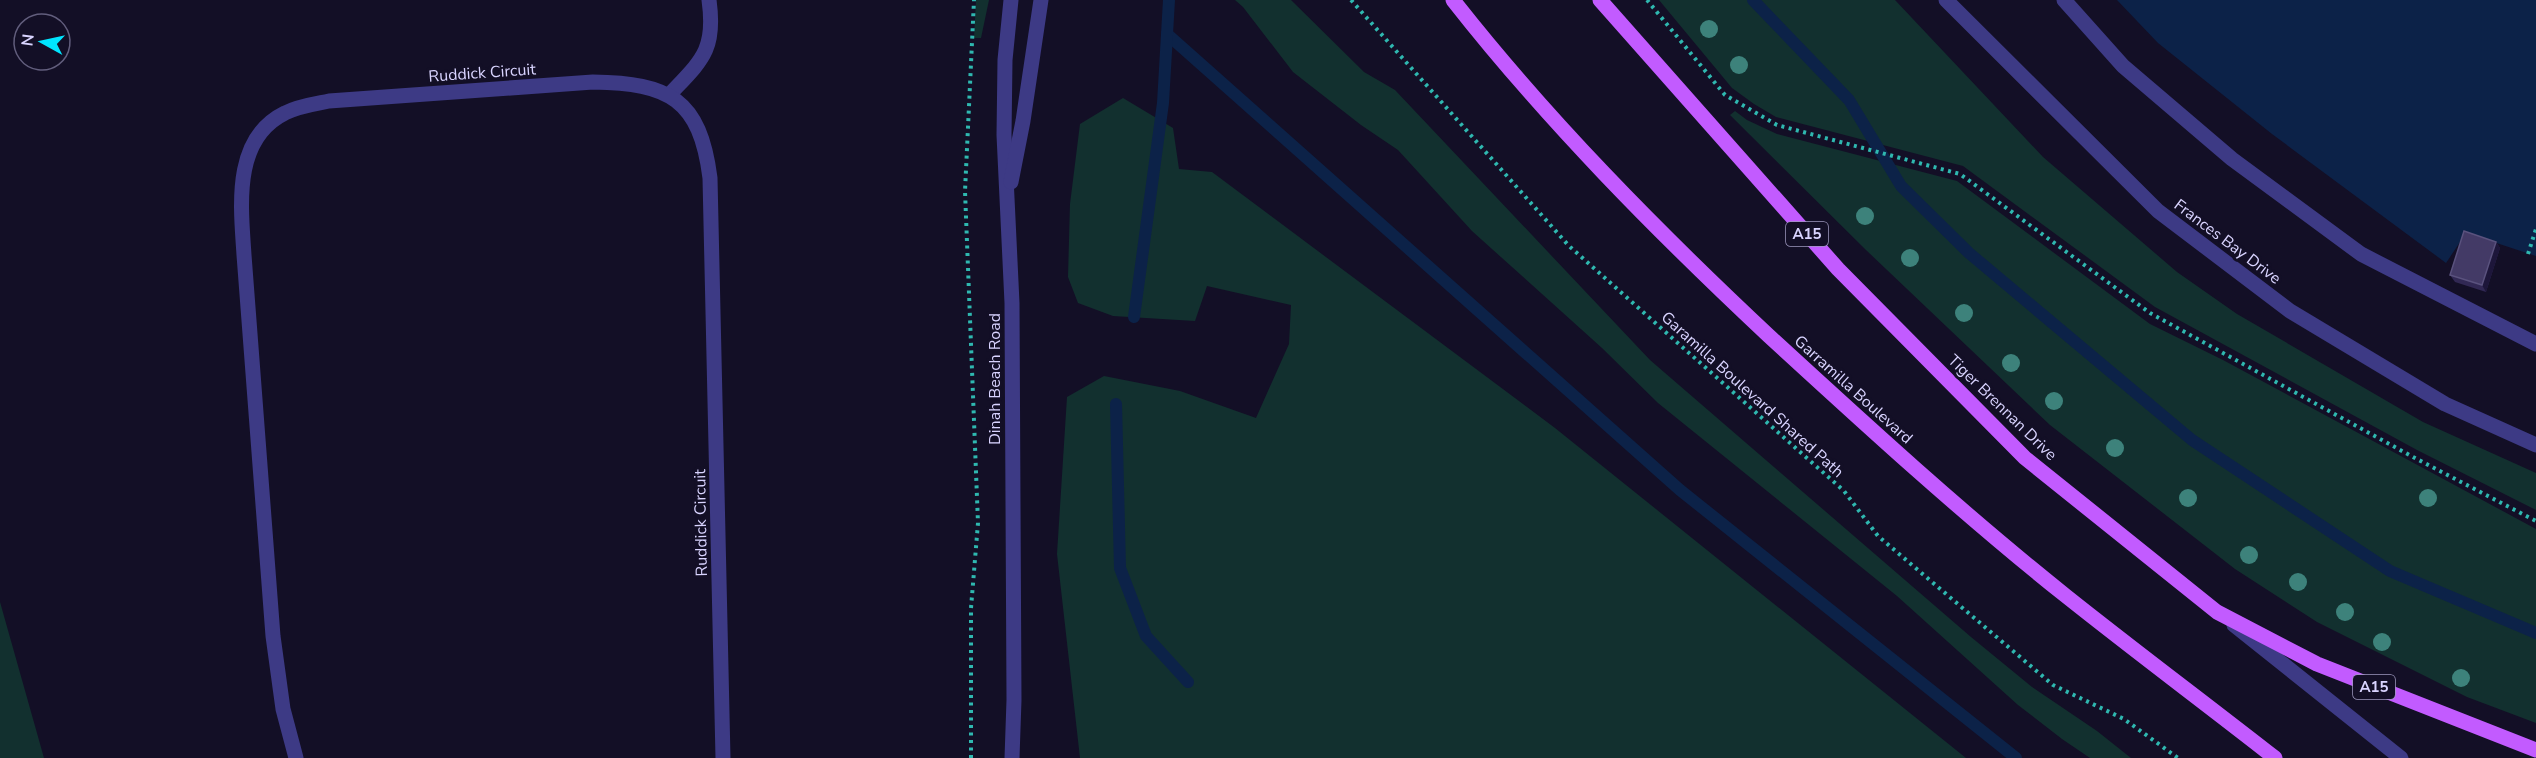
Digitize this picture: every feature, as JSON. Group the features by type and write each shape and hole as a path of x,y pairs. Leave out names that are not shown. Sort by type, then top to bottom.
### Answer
{"main road":[{"name":"Garramilla Boulevard","path":"1453,0 1487,44 1593,163 1709,280 1931,483 2065,595 2275,758"},
{"name":"Tiger Brennan Drive","path":"1600,0 1838,268 2025,458 2217,612 2318,664 2536,750"}],"street":[{"path":"670,94 702,59 712,26 709,0"},
{"name":"Dinah Beach Road","path":"1011,0 1005,60 1004,135 1012,333 1014,700 1012,758"},
{"path":"1006,206 1023,121 1041,0"},
{"name":"Frances Bay Drive","path":"1946,0 2158,211 2290,311 2445,404 2536,445"},
{"path":"2064,0 2132,74 2232,159 2352,247 2536,344"},
{"name":"Ruddick Circuit","path":"296,758 283,709 273,636 244,255 242,180 250,151 256,139 273,120 284,113 295,108 329,101 593,82 623,82 670,94 691,116 701,135 707,156 710,178 723,758"},
{"path":"2217,612 2401,758"}],"path":[{"path":"971,758 971,608 978,523 965,191 974,0"},
{"name":"Garamilla Boulevard Shared Path","path":"1351,0 1569,246 1844,491 1878,536 2053,685 2124,719 2178,758"},
{"path":"1647,0 1725,94 1777,125 1960,174 2150,313 2413,458 2536,521"},
{"path":"2528,254 2536,229"}],"green space":[{"path":"976,0 989,0 981,38 974,38"},
{"path":"1235,0 1291,0 1364,72 1395,90 1650,360 1971,637 2032,687 2097,731 2131,758 2090,758 2062,739 2018,705 1897,596 1658,403 1602,348 1472,231 1398,150 1361,125 1293,72 1243,7"},
{"path":"1659,0 1895,0 2043,157 2177,272 2237,314 2423,422 2536,473 2536,510 2417,450 2155,307 1963,166 1776,117 1732,88"},
{"path":"1123,98 1173,128 1179,169 1212,172 1555,428 1966,758 1080,758 1057,554 1067,397 1104,376 1180,391 1256,418 1289,344 1291,305 1207,286 1195,321 1113,316 1078,303 1068,277 1070,204 1080,124"},
{"path":"1735,111 1747,120 1777,134 1957,181 2150,324 2223,360 2536,529 2536,723 2467,697 2317,622 2235,569 2050,425 1866,250 1730,115"},
{"path":"0,602 44,758 0,758"}],"water":[{"path":"2117,0 2536,0 2536,256 2466,233 2446,263 2272,134 2158,43"}],"building":[{"path":"2464,231 2496,242 2482,285 2450,275"}],"waterway":[{"path":"1134,317 1163,103 1169,0"},
{"path":"1753,0 1849,100 1901,186 1969,253 2192,440 2390,571 2536,633"},
{"path":"1167,34 1680,490 2016,758"},
{"path":"1116,404 1120,568 1146,636 1188,682"}]}
